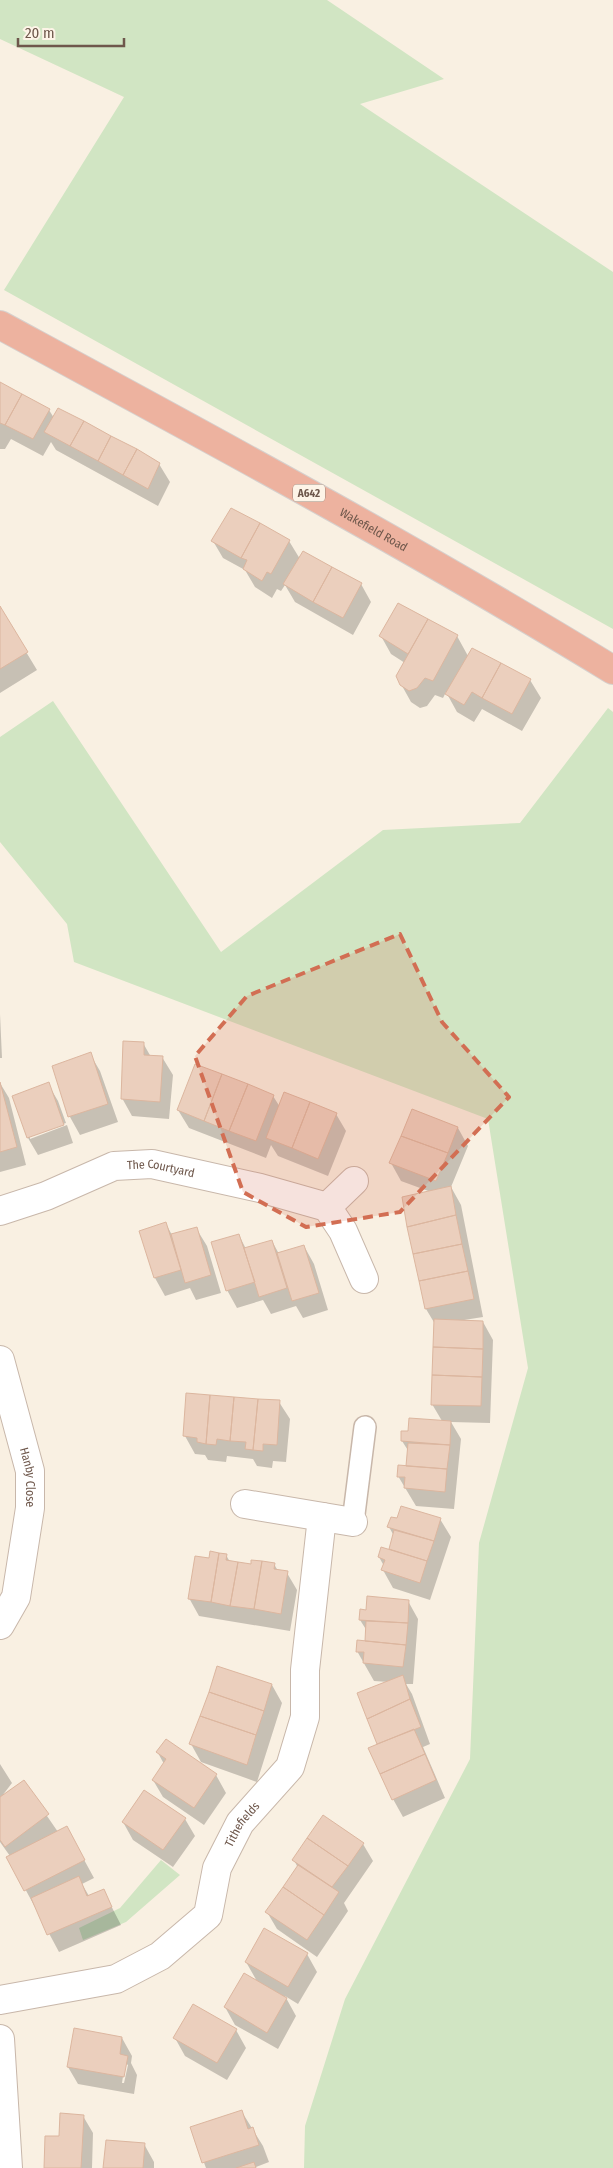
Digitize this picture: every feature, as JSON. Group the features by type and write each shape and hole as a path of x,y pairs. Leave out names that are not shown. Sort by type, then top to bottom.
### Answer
{"highway":[{"name":"Wakefield Road","path":"0,325 280,476 491,596 613,670"}],"street":[{"name":"The Courtyard","path":"0,1210 46,1196 114,1166 152,1164 260,1188 327,1207"},
{"path":"354,1180 327,1207 343,1231 364,1279"},
{"name":"Hanby Close","path":"0,1360 30,1471 30,1508 16,1597 0,1624"},
{"path":"245,1504 353,1522"},
{"name":"Tithefields","path":"0,2000 116,1980 160,1956 208,1915 217,1868 240,1823 290,1767 305,1717 305,1670 322,1517"},
{"path":"0,2039 8,2168"}],"lane":[{"path":"353,1522 365,1427"}],"highlighted area":[{"path":"400,934 442,1022 509,1097 400,1212 306,1227 243,1192 195,1056 247,996"}],"green space":[{"path":"0,0 327,0 444,79 360,104 613,272 613,629 4,290 124,97 0,39"},
{"path":"53,701 221,952 383,830 520,823 608,708 613,712 613,2168 304,2168 305,2126 345,1999 470,1759 479,1543 528,1368 488,1119 74,962 67,924 0,842 0,737"},
{"path":"161,1860 180,1875 126,1922 83,1940 79,1928 120,1908"}],"building":[{"path":"0,382 22,394 5,425 0,423"},
{"path":"22,394 50,409 33,439 5,425"},
{"path":"58,408 84,421 70,446 44,432"},
{"path":"84,421 111,436 98,461 70,446"},
{"path":"111,436 137,449 123,475 98,461"},
{"path":"137,449 160,463 148,489 123,475"},
{"path":"231,508 260,523 241,558 211,541"},
{"path":"260,523 290,540 271,574 267,572 262,581 243,569 247,560 241,558"},
{"path":"303,551 332,567 313,602 283,584"},
{"path":"332,567 362,583 343,618 313,602"},
{"path":"398,603 428,619 408,654 379,636"},
{"path":"0,606 28,652 0,669"},
{"path":"428,619 458,635 433,681 425,678 417,688 409,691 400,685 396,676"},
{"path":"472,648 501,663 482,698 472,692 464,705 445,694"},
{"path":"501,663 531,679 512,714 482,698"},
{"path":"123,1041 144,1042 144,1055 163,1056 160,1102 121,1099"},
{"path":"91,1052 108,1104 68,1117 52,1066"},
{"path":"195,1064 222,1074 204,1121 177,1110"},
{"path":"222,1074 248,1084 229,1131 204,1121"},
{"path":"0,1082 17,1147 0,1152"},
{"path":"49,1082 64,1125 27,1138 12,1096"},
{"path":"248,1084 274,1095 256,1141 229,1131"},
{"path":"284,1092 310,1102 292,1148 266,1138"},
{"path":"310,1102 337,1113 318,1159 292,1148"},
{"path":"412,1109 458,1127 448,1153 401,1136"},
{"path":"401,1136 448,1153 436,1181 389,1163"},
{"path":"451,1186 456,1215 407,1227 402,1197"},
{"path":"456,1215 462,1244 413,1254 407,1227"},
{"path":"166,1222 181,1270 154,1278 139,1231"},
{"path":"197,1227 211,1275 185,1283 171,1234"},
{"path":"239,1234 255,1282 226,1291 211,1242"},
{"path":"272,1240 287,1288 259,1297 244,1248"},
{"path":"462,1244 468,1271 419,1281 413,1254"},
{"path":"304,1245 319,1293 292,1301 277,1253"},
{"path":"468,1271 474,1299 425,1309 419,1281"},
{"path":"434,1319 483,1321 483,1349 433,1347"},
{"path":"433,1347 483,1349 482,1377 432,1375"},
{"path":"432,1375 482,1377 481,1406 431,1405"},
{"path":"186,1393 210,1395 206,1444 197,1442 197,1438 183,1436"},
{"path":"210,1395 234,1397 230,1441 217,1439 216,1445 206,1444"},
{"path":"234,1397 258,1399 253,1450 245,1449 246,1442 230,1441"},
{"path":"258,1399 280,1400 277,1445 263,1444 263,1451 253,1450"},
{"path":"409,1418 451,1421 450,1445 401,1441 401,1431 408,1431"},
{"path":"408,1443 450,1445 447,1469 406,1466"},
{"path":"398,1465 447,1469 445,1492 404,1488 405,1477 397,1477"},
{"path":"401,1506 441,1518 434,1541 387,1527 391,1517 397,1518"},
{"path":"394,1530 434,1541 427,1561 389,1549"},
{"path":"381,1547 427,1561 420,1583 381,1570 385,1560 378,1557"},
{"path":"210,1551 219,1553 211,1602 188,1599 195,1556 209,1558"},
{"path":"219,1553 227,1554 226,1560 238,1562 230,1606 211,1602"},
{"path":"251,1560 262,1561 254,1609 230,1606 238,1562 251,1564"},
{"path":"262,1561 275,1563 274,1569 288,1571 281,1614 254,1609"},
{"path":"367,1596 409,1600 408,1623 359,1620 360,1609 366,1610"},
{"path":"366,1621 408,1623 406,1645 365,1641"},
{"path":"357,1640 406,1645 403,1667 363,1663 364,1652 356,1652"},
{"path":"217,1666 272,1684 264,1711 209,1692"},
{"path":"403,1675 410,1699 367,1719 357,1693"},
{"path":"209,1692 264,1711 256,1735 200,1716"},
{"path":"410,1699 421,1727 377,1744 367,1719"},
{"path":"200,1716 256,1735 247,1765 189,1744"},
{"path":"414,1729 425,1754 380,1774 368,1748"},
{"path":"166,1739 217,1774 194,1808 152,1780 166,1759 156,1752"},
{"path":"425,1754 436,1780 392,1800 380,1774"},
{"path":"24,1780 49,1814 5,1847 0,1840 0,1797"},
{"path":"144,1790 186,1818 163,1850 122,1822"},
{"path":"323,1815 364,1843 348,1866 307,1838"},
{"path":"67,1826 85,1860 24,1891 6,1857"},
{"path":"307,1838 348,1866 332,1887 292,1860"},
{"path":"298,1865 339,1892 324,1915 283,1887"},
{"path":"79,1876 87,1896 104,1889 112,1907 47,1935 31,1898"},
{"path":"283,1887 324,1915 307,1940 265,1912"},
{"path":"264,1928 308,1953 288,1987 245,1962"},
{"path":"244,1973 287,1998 267,2033 224,2007"},
{"path":"193,2004 237,2029 217,2063 173,2038"},
{"path":"74,2028 122,2037 120,2054 128,2056 124,2077 67,2067"},
{"path":"242,2110 248,2129 253,2127 259,2145 202,2163 190,2127"},
{"path":"60,2113 84,2115 81,2168 44,2168 45,2136 59,2136"},
{"path":"106,2140 145,2143 143,2168 103,2168"},
{"path":"254,2162 256,2168 236,2168"}]}
